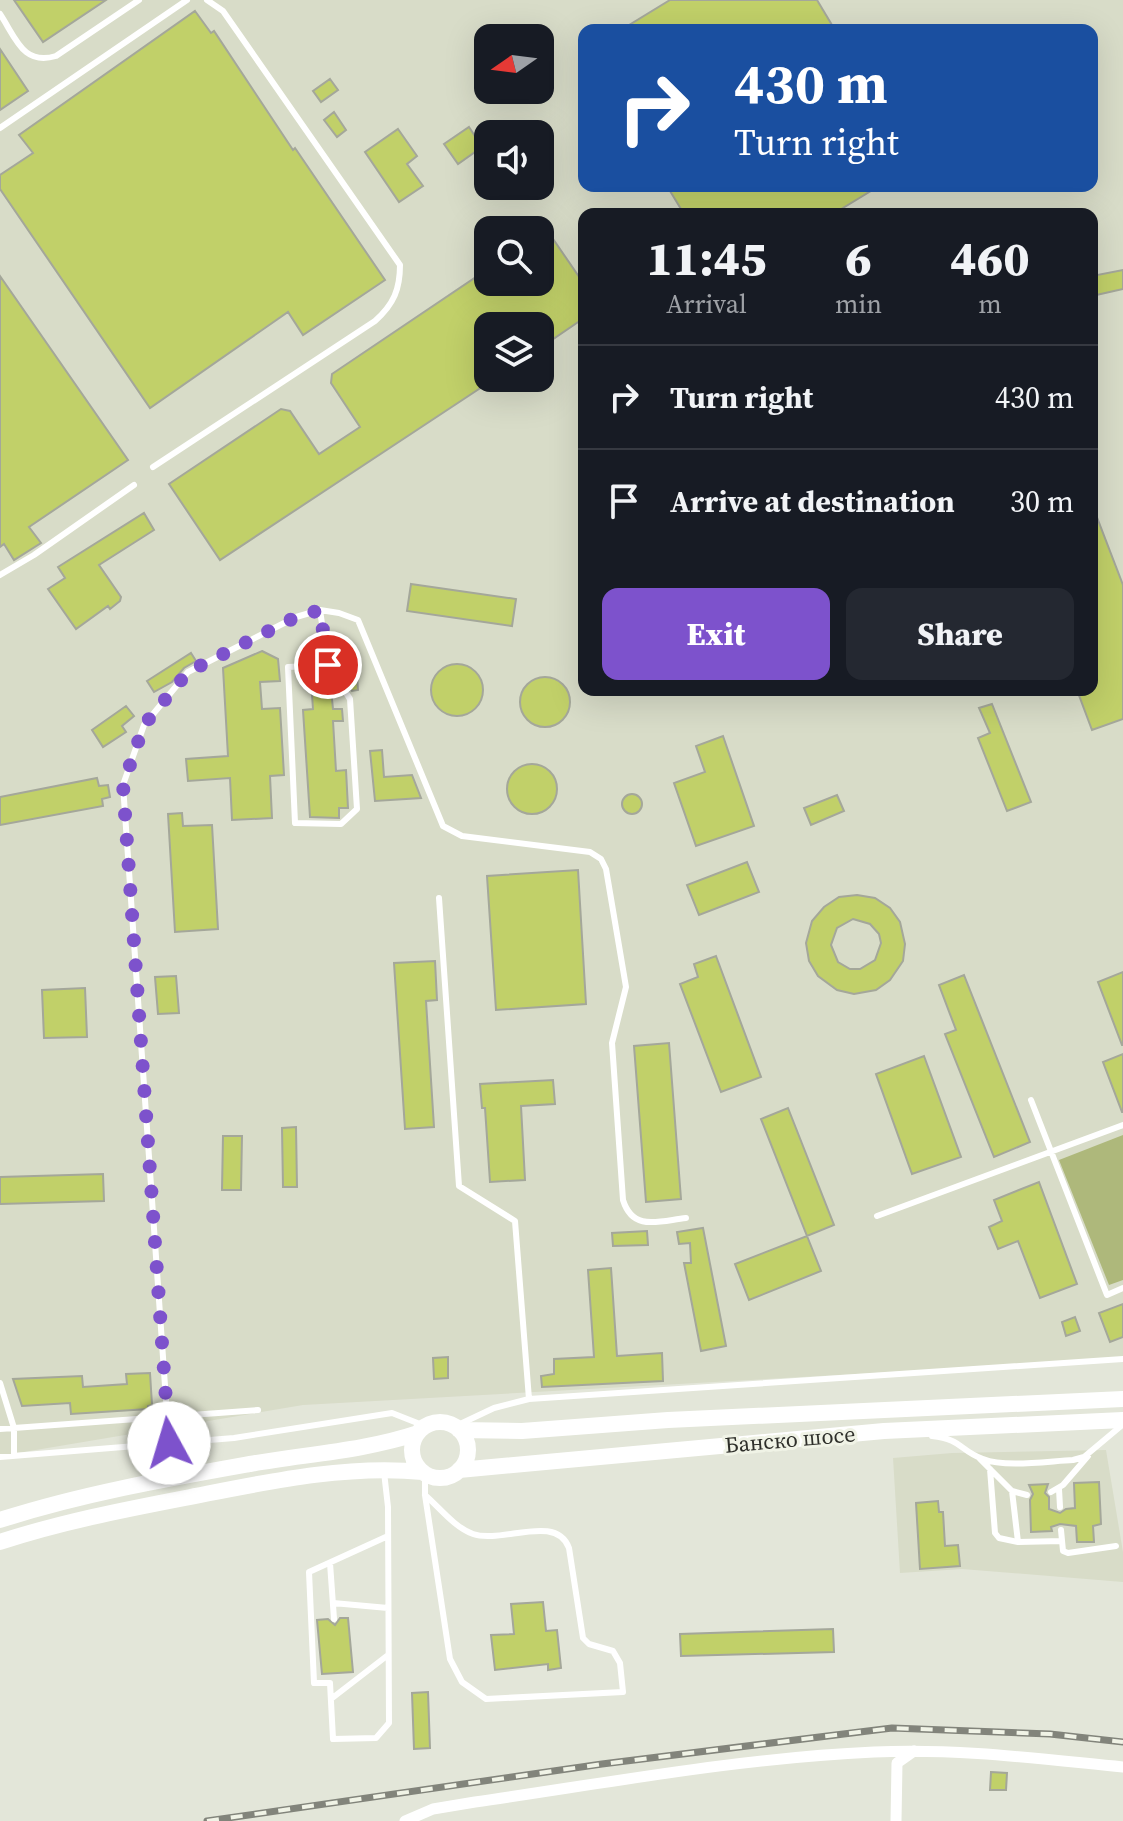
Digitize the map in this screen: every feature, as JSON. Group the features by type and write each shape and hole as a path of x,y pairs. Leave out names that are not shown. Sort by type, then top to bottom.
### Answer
{"main road":[{"name":"Банско шосе","path":"457,1428 522,1431 668,1420 1123,1399"},
{"path":"0,1520 49,1505 250,1464 388,1443 441,1422 457,1428 466,1439 468,1450 459,1470 443,1478 384,1468 252,1485 56,1524 0,1542"},
{"name":"Банско шосе","path":"459,1470 884,1431 1123,1423"},
{"path":"422,1430 413,1443 413,1454 416,1464 424,1473"}],"street":[{"path":"896,1821 897,1763 914,1751"},
{"path":"405,1821 433,1809 475,1802 769,1761 873,1752 1007,1755 1123,1767"}],"lane":[{"path":"0,14 26,54 35,59 46,59 56,56 139,0"},
{"path":"0,128 187,0"},
{"path":"153,467 375,321 397,295 400,280 400,265 223,11 207,0"},
{"path":"0,575 134,485"},
{"path":"320,610 328,665 350,699 357,809 341,824 295,823 288,667 328,665"},
{"path":"169,1443 123,785 144,725 188,672 296,617 320,610 358,620 443,826 462,836 590,852 601,859 606,869 626,987 612,1043 623,1200 626,1211 634,1219 645,1223 686,1218"},
{"path":"439,898 459,1186 515,1221 529,1399"},
{"path":"1031,1100 1107,1295 1123,1288"},
{"path":"877,1216 1123,1125"},
{"path":"457,1428 494,1408 529,1399 1123,1359"},
{"path":"0,1383 14,1428 14,1456"},
{"path":"0,1429 258,1410"},
{"path":"0,1457 234,1438 392,1413 422,1430"},
{"path":"980,1459 995,1462 1073,1460 1084,1457 1123,1423"},
{"path":"884,1431 950,1438 980,1459 1012,1491 1027,1495"},
{"path":"1051,1492 1059,1489 1097,1446"},
{"path":"384,1468 388,1536 389,1723 376,1738 333,1739 330,1683 314,1683 309,1572 388,1536"},
{"path":"990,1469 995,1533 999,1538 1018,1542 1062,1541"},
{"path":"424,1473 425,1495 450,1659 462,1682 486,1699 623,1692 620,1663 613,1651 589,1644 583,1638 569,1548 563,1537 557,1532 548,1531 495,1536 471,1533 425,1495"},
{"path":"1059,1489 1060,1507"},
{"path":"1012,1491 1018,1542"},
{"path":"1061,1530 1063,1551 1068,1553 1116,1546"},
{"path":"330,1563 334,1619"},
{"path":"333,1603 388,1608"},
{"path":"331,1699 388,1655"}],"shaded area":[{"path":"0,0 1123,0 1123,1359 303,1405 0,1456"},
{"path":"1106,1450 1123,1552 1123,1582 962,1569 900,1573 893,1458 952,1453"}],"green space":[{"path":"1123,1135 1123,1280 1109,1285 1059,1160"}],"building":[{"path":"14,0 106,0 43,42"},
{"path":"670,0 817,0 831,24 631,24"},
{"path":"195,11 211,33 214,31 385,280 303,335 288,312 150,408 0,189 0,175 33,153 19,135"},
{"path":"0,49 28,91 0,110"},
{"path":"330,79 338,90 321,102 313,91"},
{"path":"334,112 346,130 337,137 324,120"},
{"path":"469,127 474,135 474,153 458,164 444,144"},
{"path":"398,129 417,156 407,164 423,186 399,202 365,152"},
{"path":"671,192 869,192 843,208 680,208"},
{"path":"554,240 578,275 578,322 554,338 554,312 474,312 474,392 220,560 169,484 281,409 290,411 319,454 360,427 331,383 332,374 474,278 474,296 554,296"},
{"path":"1123,270 1123,289 1098,295 1098,275"},
{"path":"0,276 128,460 29,527 41,543 14,560 4,544 0,547"},
{"path":"144,513 154,530 99,565 121,597 120,601 76,629 48,589 65,578 58,567"},
{"path":"1098,520 1123,585 1123,719 1092,730 1079,696 1098,696"},
{"path":"411,584 516,599 512,626 407,611"},
{"path":"355,650 358,690 352,691 346,682 344,651"},
{"path":"262,651 278,659 280,681 260,682 262,709 280,708 284,775 270,776 272,818 232,820 230,778 188,781 186,759 228,756 223,668"},
{"path":"191,653 196,661 184,668 172,682 154,692 147,681"},
{"path":"457,664 475,672 483,690 475,708 457,716 439,708 431,690 439,672"},
{"path":"545,677 563,684 570,702 563,720 545,727 527,720 520,702 527,684"},
{"path":"330,679 333,709 342,709 343,721 333,721 336,771 346,770 348,808 339,808 339,818 310,817 303,710 313,709 311,680"},
{"path":"992,704 1031,802 1007,811 978,738 990,733 979,708"},
{"path":"126,706 134,716 122,726 126,732 103,747 92,730"},
{"path":"723,736 754,826 696,846 674,783 705,772 696,746"},
{"path":"382,750 384,777 412,775 421,798 375,801 370,751"},
{"path":"532,764 549,772 557,789 549,806 532,814 515,806 507,789 515,772"},
{"path":"97,778 99,786 108,785 110,797 102,799 103,806 0,825 0,797"},
{"path":"632,794 639,797 642,804 639,811 632,814 625,811 622,804 625,797"},
{"path":"837,795 844,811 811,825 804,808"},
{"path":"182,813 183,826 212,825 218,929 175,932 168,814"},
{"path":"747,862 759,892 699,915 687,885"},
{"path":"578,870 586,1004 496,1010 487,876"},
{"path":"857,895 875,898 890,908 900,922 905,944 903,961 890,980 876,990 854,994 837,990 818,976 809,961 806,943 812,921 824,907 839,897","holes":["853,919 870,924 879,934 881,943 875,960 860,969 850,969 838,962 831,945 837,928"]},
{"path":"716,956 761,1077 721,1092 680,984 698,977 694,964"},
{"path":"435,961 437,1000 426,1001 434,1127 405,1129 394,963"},
{"path":"1123,972 1123,1045 1122,1045 1098,982"},
{"path":"964,975 1030,1142 994,1157 945,1034 956,1030 939,985"},
{"path":"176,976 179,1013 158,1014 155,977"},
{"path":"85,988 87,1037 44,1038 42,990"},
{"path":"669,1043 681,1199 646,1202 634,1046"},
{"path":"1123,1054 1123,1112 1122,1112 1103,1062"},
{"path":"924,1056 961,1157 912,1174 876,1074"},
{"path":"553,1080 555,1104 521,1106 525,1180 490,1182 485,1108 482,1108 480,1084"},
{"path":"788,1108 834,1225 807,1236 761,1119"},
{"path":"296,1127 297,1187 283,1187 282,1128"},
{"path":"223,1136 242,1136 241,1190 222,1190"},
{"path":"103,1174 104,1201 0,1204 0,1177"},
{"path":"1039,1182 1077,1284 1040,1298 1018,1241 998,1249 989,1227 1002,1221 994,1200"},
{"path":"703,1228 726,1346 701,1351 684,1263 691,1263 690,1243 679,1244 677,1232"},
{"path":"647,1231 648,1245 613,1246 612,1233"},
{"path":"807,1236 821,1271 749,1300 735,1264"},
{"path":"611,1268 617,1356 662,1353 663,1381 542,1387 541,1376 554,1374 554,1359 594,1357 588,1270"},
{"path":"1123,1304 1123,1337 1110,1342 1099,1313"},
{"path":"1075,1317 1080,1331 1066,1336 1062,1322"},
{"path":"448,1357 448,1378 434,1379 433,1358"},
{"path":"150,1373 152,1405 148,1409 71,1414 70,1403 22,1406 13,1379 82,1376 83,1387 127,1384 126,1374"},
{"path":"1099,1482 1101,1524 1093,1526 1094,1542 1077,1542 1076,1526 1060,1524 1051,1527 1052,1531 1031,1532 1030,1500 1033,1494 1029,1485 1048,1484 1045,1493 1049,1497 1049,1509 1060,1513 1075,1508 1074,1483"},
{"path":"938,1501 939,1512 943,1512 945,1546 958,1545 960,1566 920,1569 916,1503"},
{"path":"543,1602 546,1631 557,1630 561,1668 548,1670 548,1664 495,1670 491,1635 514,1634 511,1604"},
{"path":"340,1618 348,1618 353,1672 322,1674 317,1620 328,1619 335,1625"},
{"path":"833,1629 834,1652 681,1656 680,1634"},
{"path":"428,1692 430,1748 414,1749 412,1693"},
{"path":"991,1772 1007,1773 1006,1790 990,1790"}],"railway":[{"path":"207,1821 602,1764 892,1728 1050,1734 1123,1742"}],"route":[{"path":"169,1443 123,785 144,725 188,672 296,617 320,610 328,665"}]}
